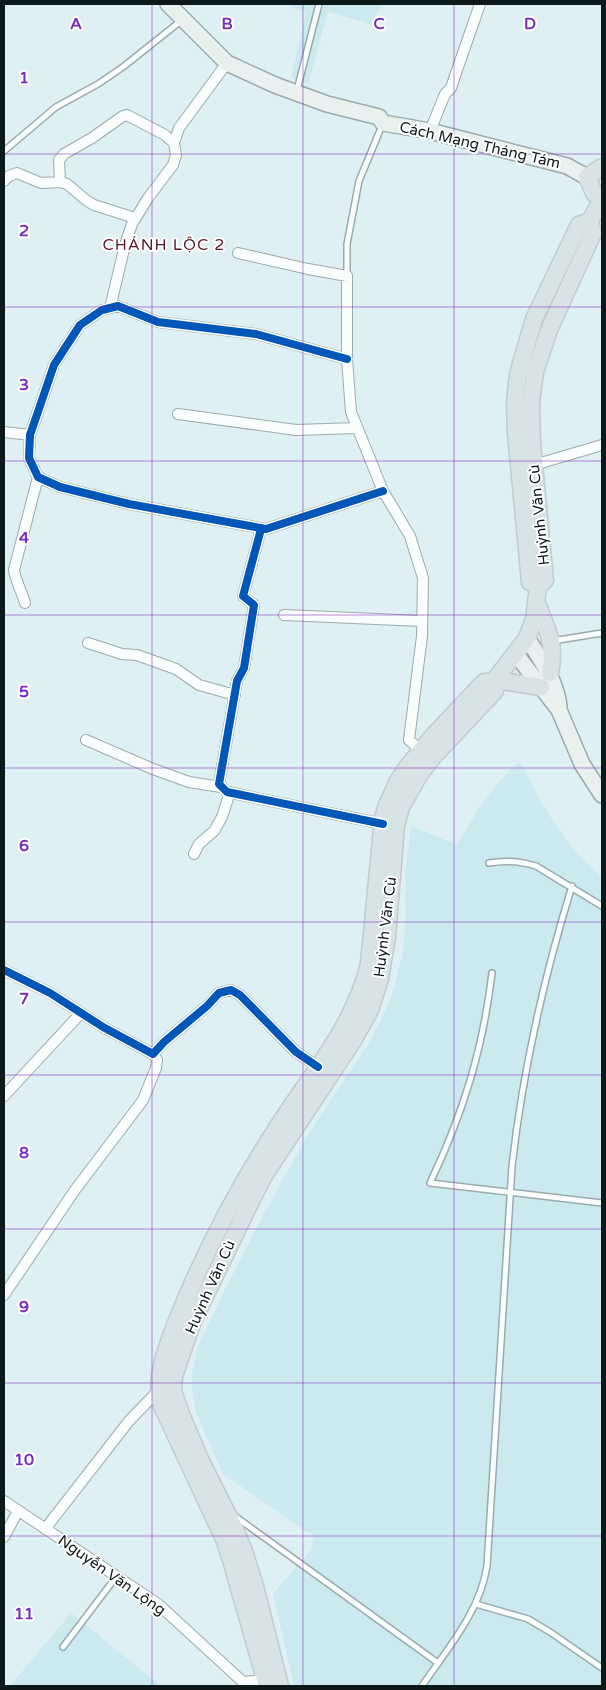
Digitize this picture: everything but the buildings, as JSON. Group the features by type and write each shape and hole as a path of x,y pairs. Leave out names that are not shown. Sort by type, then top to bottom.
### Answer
{"main road":[{"name":"Cách Mạng Tháng Tám","path":"168,4 227,63 296,93 327,104 379,117 383,123 430,131 567,166 587,177"},
{"path":"545,680 553,656 551,641 537,594 530,582 522,507 524,433 515,402 518,374 534,319 579,225 590,221 602,199 594,193 587,177 602,167"},
{"name":"Huỳnh Văn Cù","path":"494,681 527,638 534,619 537,594 545,580 534,465 524,433"},
{"path":"527,638 582,764 602,795"},
{"path":"515,653 545,680"},
{"path":"273,1683 224,1540 162,1406 158,1391 166,1350 188,1293 214,1238 243,1184 355,1007 364,985 369,964 383,824 392,793 408,766 426,755 484,682 545,680"},
{"name":"Huỳnh Văn Cù","path":"273,1683 251,1572 241,1543 199,1457 181,1414 173,1391 174,1376 193,1321 265,1174 354,1039 370,1010 380,979 387,937 397,820 426,755"},
{"path":"158,1391 174,1376"}],"street":[{"path":"430,131 444,94 451,88 480,4"},
{"path":"110,308 125,245 135,218 173,165 176,155 174,143 179,128 227,63"},
{"path":"60,182 59,160 64,154 92,138 123,116 127,115 157,131 174,143"},
{"path":"4,181 9,176 17,173 41,183 60,182 66,184 94,204 135,218"},
{"path":"238,253 347,276 347,359 351,412 383,491 410,536 423,578 422,620 409,740 426,755"},
{"path":"25,603 22,592 15,580 14,570 38,477 29,458 30,435 54,364 80,325 102,310 118,306 158,322 256,334 347,359"},
{"path":"178,414 296,430 357,428"},
{"path":"4,432 30,435"},
{"path":"534,465 602,445"},
{"path":"38,477 60,487 129,504 266,529 383,491"},
{"path":"226,790 219,784 238,681 244,668 254,604 243,596 261,528"},
{"path":"284,615 422,620"},
{"path":"88,643 122,654 137,655 176,669 199,685 235,695"},
{"path":"86,740 153,769 189,782 383,824"},
{"path":"194,854 199,844 214,831 222,817 226,790"},
{"path":"4,970 50,993 103,1027 153,1054 157,1060 156,1068 143,1100 75,1190 4,1295"},
{"path":"153,1054 219,993 231,990 240,995 296,1052 318,1067"},
{"path":"4,1096 81,1013"},
{"path":"45,1529 129,1421 158,1391"},
{"name":"Nguyễn Văn Lộng","path":"4,1501 158,1604 244,1684 273,1683"},
{"path":"4,1537 18,1510"}],"lane":[{"path":"296,93 319,4"},
{"path":"4,151 56,107 124,67 184,19"},
{"path":"347,276 347,244 359,181 383,123"},
{"path":"551,641 602,633"},
{"path":"489,863 508,860 527,863 545,870 602,906"},
{"path":"422,1686 476,1604 485,1580 510,1194 518,1108 545,979 572,886"},
{"path":"492,973 483,1032 468,1089 450,1141 430,1183 510,1194 602,1202"},
{"path":"226,1510 438,1663"},
{"path":"63,1648 117,1576"},
{"path":"476,1604 528,1619 602,1668"}],"shaded area":[{"path":"286,4 385,4 376,14 374,25 328,12 308,84 291,78 306,12"},
{"path":"520,762 544,807 558,828 573,848 602,878 602,1686 294,1686 273,1594 311,1550 313,1536 223,1474 196,1413 192,1375 197,1349 226,1287 273,1197 309,1133 372,1038 388,1005 403,952 406,915 405,873 411,826 457,845 482,803 506,774"},
{"path":"71,1613 161,1686 10,1686"}],"cycle path":[{"path":"347,359 256,334 158,322 118,306 102,310 80,325 54,365 30,435 29,458 38,477 60,487 129,504 266,529 383,491"},
{"path":"261,529 243,596 254,605 244,668 237,681 219,784 227,792 383,824"},
{"path":"4,970 50,993 103,1027 153,1054 219,993 231,990 240,995 296,1052 318,1067"}],"district":[{"name":"CHÁNH LỘC 2","path":"164,245"}]}
